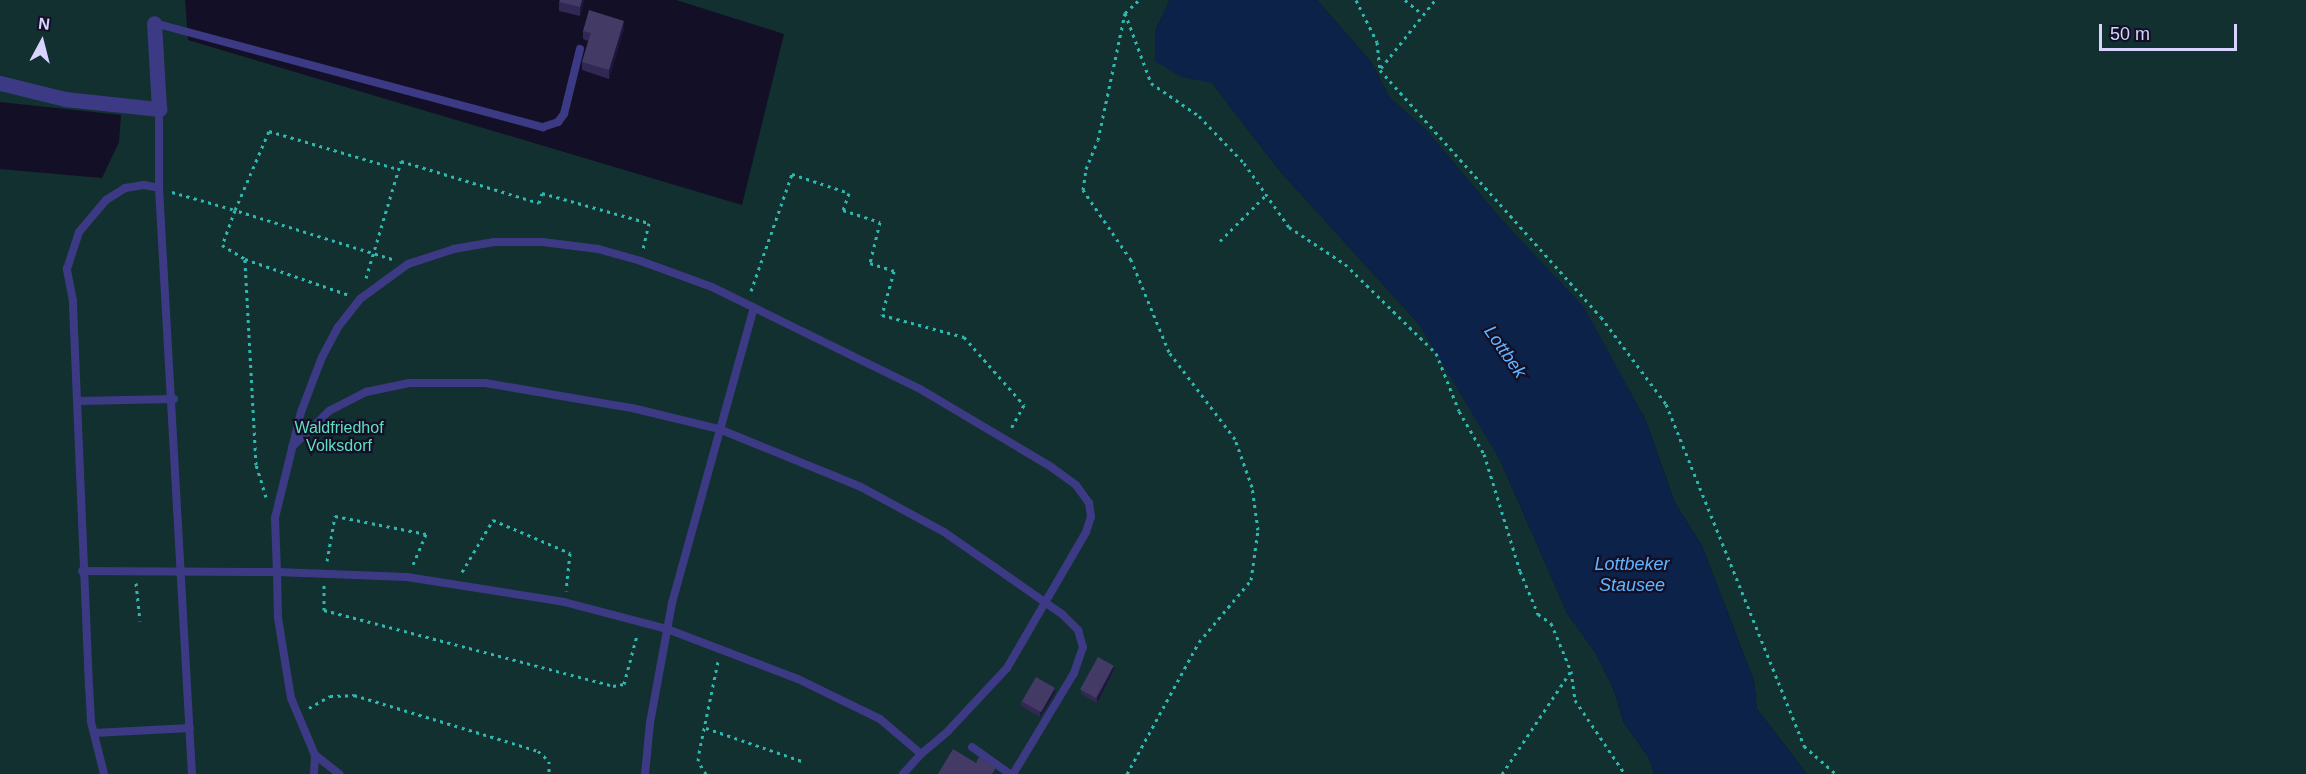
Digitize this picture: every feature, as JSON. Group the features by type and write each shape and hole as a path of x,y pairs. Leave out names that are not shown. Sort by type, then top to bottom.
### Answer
{"street":[{"path":"0,83 65,99 159,109 154,23"}],"lane":[{"path":"154,23 543,127 551,126 564,114 580,49"},
{"path":"159,109 159,188 174,399 192,774"},
{"path":"104,774 94,733 82,571 73,301 67,276 72,249 89,216 106,200 125,188 144,185 159,188"},
{"path":"314,774 315,755 297,714 283,659 275,518 292,447 322,357 338,327 360,298 408,264 453,249 494,242 542,242 598,249 641,261 750,306 920,389 1006,439 1076,485 1089,503 1091,517 1086,532 1047,604 1007,668 948,731 921,754 903,774"},
{"path":"645,774 667,629 750,306"},
{"path":"292,447 329,411 366,392 409,382 485,383 632,408 719,429 861,487 944,532 1073,622 1083,647 1074,673 1012,774 972,747"},
{"path":"77,401 174,399"},
{"path":"82,571 277,572 407,577 455,582 564,602 640,621 722,648 864,710 899,732 921,754"},
{"path":"94,733 190,728"},
{"path":"315,755 339,774"}],"path":[{"path":"1127,774 1199,642 1251,580 1258,530 1252,487 1235,439 1169,352 1131,260 1083,190 1086,169 1098,140 1125,13 1139,0"},
{"path":"1356,0 1377,42 1380,70 1601,317 1666,404 1804,746 1836,774"},
{"path":"1405,0 1422,15"},
{"path":"1380,70 1435,0"},
{"path":"1125,13 1151,83 1199,116 1244,163 1289,227 1345,264 1436,353 1459,411 1484,454 1500,514 1538,614 1551,623 1571,671 1575,700 1625,774"},
{"path":"398,170 269,131 222,245 245,259 360,298 401,160 538,203 542,193 649,224 641,261"},
{"path":"750,306 792,174 849,193 843,210 880,222 870,263 894,271 882,315 964,337 1024,405 1006,439"},
{"path":"159,188 408,264"},
{"path":"1220,241 1266,195"},
{"path":"245,259 256,465 275,518"},
{"path":"407,577 426,534 335,516 325,574 324,610 613,686 624,684 640,621"},
{"path":"455,582 493,520 570,553 564,602"},
{"path":"135,572 140,621"},
{"path":"706,774 698,761 722,648"},
{"path":"1502,774 1571,671"},
{"path":"297,714 330,696 354,695 538,751 549,761 549,774"},
{"path":"706,728 802,761"}],"green space":[{"name":"Waldfriedhof Volksdorf","path":"0,0 185,0 188,40 742,205 784,34 676,0 1170,0 1155,31 1212,83 1279,170 1418,323 1438,352 1501,462 1567,613 1595,652 1613,688 1624,723 1649,758 1654,774 0,774 0,169 102,178 119,142 121,115 0,102"},
{"path":"1317,0 2306,0 2306,774 1807,774 1757,709 1754,681 1702,546 1675,503 1646,421 1586,312 1500,218 1426,130 1390,98 1371,62"}],"water":[{"name":"Lottbeker Stausee","path":"1170,0 1317,0 1371,62 1390,98 1426,130 1500,218 1584,307 1646,421 1675,503 1702,546 1754,681 1757,709 1807,774 1654,774 1649,758 1624,723 1613,688 1595,652 1567,613 1501,462 1418,323 1279,170 1212,83 1181,77 1155,61 1155,31"}],"building":[{"path":"560,0 582,0 580,7 559,2"},
{"path":"589,10 624,21 609,70 582,62 591,33 583,31"},
{"path":"1098,657 1114,666 1096,698 1080,689"},
{"path":"1036,677 1055,688 1041,712 1022,701"},
{"path":"953,749 976,763 979,757 996,768 992,774 938,774"}],"water label":[{"name":"Lottbek","path":"1505,352"}]}
